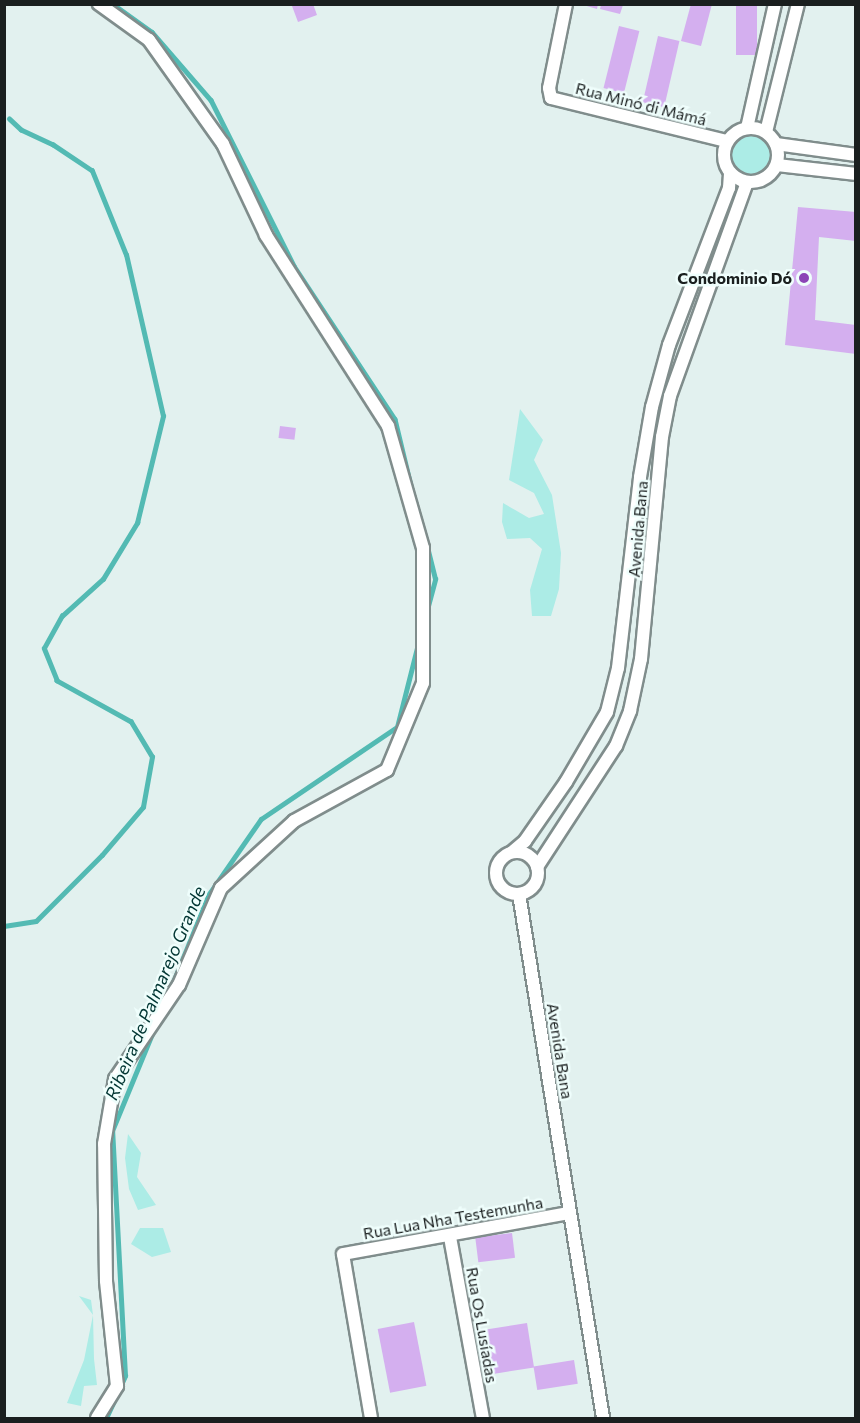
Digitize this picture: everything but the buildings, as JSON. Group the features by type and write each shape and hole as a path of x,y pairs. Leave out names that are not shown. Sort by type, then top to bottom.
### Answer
{"street":[{"path":"96,1419 117,1386 106,1281 104,1144 115,1079 179,984 221,888 294,821 387,770 423,683 423,549 388,426 266,235 223,144 149,40 99,4"},
{"name":"Rua Minó di Mámá","path":"566,4 550,96 726,141"},
{"path":"747,128 775,4"},
{"path":"766,132 798,4"},
{"path":"747,128 766,132 776,144 777,165 767,177 747,182 730,173 724,160 726,141 747,128"},
{"path":"776,144 855,155"},
{"path":"777,165 855,174"},
{"name":"Avenida Bana","path":"512,852 525,841 593,742 613,695 652,407 669,345 729,188 730,173"},
{"name":"Avenida Bana","path":"537,867 616,746 630,711 641,659 663,437 670,396 747,182"},
{"path":"512,852 528,855 537,867 536,882 519,894 506,891 496,876 501,858 512,852"},
{"name":"Avenida Bana","path":"519,894 568,1213 603,1419"},
{"name":"Rua Lua Nha Testemunha","path":"371,1419 343,1254 450,1237 568,1213"},
{"name":"Rua Os Lusíadas","path":"450,1237 483,1419"}],"shaded area":[{"path":"751,134 766,140 772,155 766,170 751,176 736,170 730,155 736,140"},
{"path":"520,409 543,440 534,460 552,495 561,553 559,589 551,616 532,616 530,590 542,549 530,538 507,539 502,522 503,503 529,518 544,514 534,493 509,480"},
{"path":"128,1134 141,1153 137,1177 156,1205 138,1210 129,1189 125,1158"},
{"path":"140,1228 163,1228 171,1252 152,1257 131,1244"},
{"path":"79,1296 91,1300 93,1315"},
{"path":"93,1315 97,1385 84,1386 81,1406 67,1403 84,1360"}],"waterway":[{"name":"Ribeira de Palmarejo Grande","path":"113,4 152,32 211,100 294,266 395,419 412,490"},
{"path":"4,926 36,921 102,855 143,807 152,757 131,722 57,681 44,648 62,616 103,579 137,523 163,416 126,255 92,171 53,145 21,130 9,119"},
{"name":"Ribeira de Palmarejo Grande","path":"428,550 435,579 428,606"},
{"name":"Ribeira de Palmarejo Grande","path":"171,987 209,894 261,819 397,727 418,644"},
{"name":"Ribeira de Palmarejo Grande","path":"121,1385 125,1376 112,1131 152,1034"},
{"name":"Ribeira de Palmarejo Grande","path":"106,1418 114,1401"}],"place":[{"name":"Condominio Dó","path":"804,278"}]}
